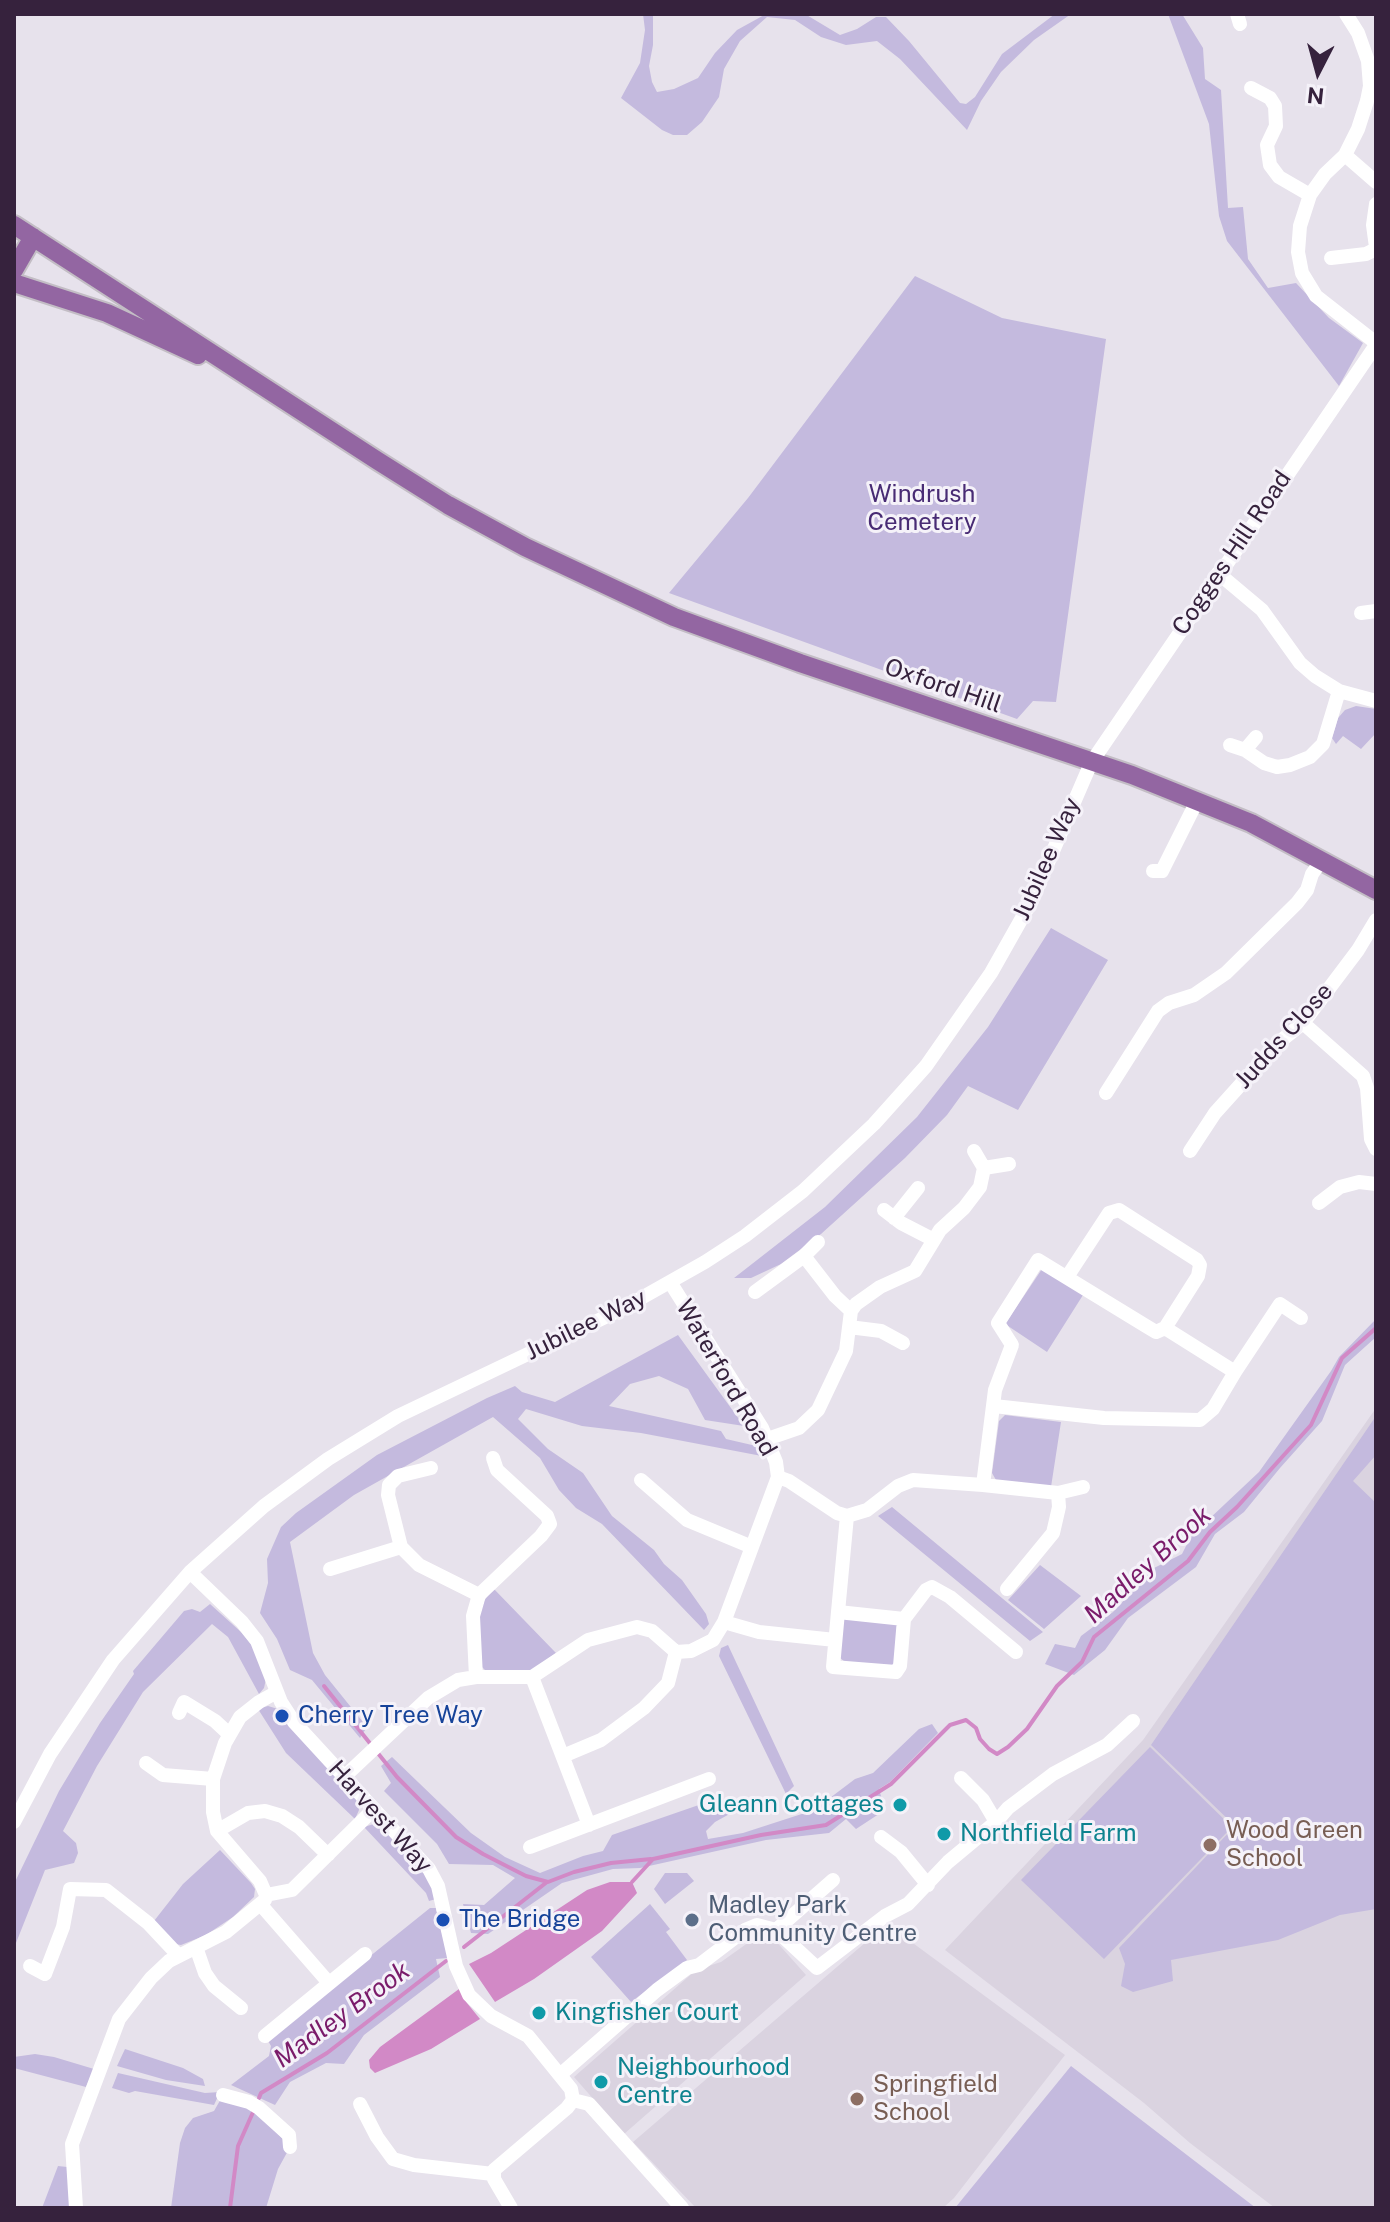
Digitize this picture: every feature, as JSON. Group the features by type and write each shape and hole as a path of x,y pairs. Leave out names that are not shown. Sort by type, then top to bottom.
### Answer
{"main road":[{"path":"14,225 239,369"},
{"path":"14,270 33,237"},
{"path":"14,283 107,313 203,357 239,369"},
{"name":"Oxford Hill","path":"239,369 448,505 525,547 674,617 1091,763 1125,772 1251,823 1376,890"}],"street":[{"path":"1346,14 1364,47 1370,86 1364,114 1345,155 1325,174 1310,195 1298,239 1302,273 1316,296 1376,344"},
{"path":"1251,88 1270,98 1278,116 1267,145 1270,165 1279,177 1310,195"},
{"path":"1345,155 1376,182"},
{"path":"1331,258 1366,254 1376,248 1373,225 1376,204"},
{"name":"Cogges Hill Road","path":"1091,763 1376,344"},
{"path":"1218,573 1262,610 1300,663 1339,691 1376,701"},
{"path":"1230,745 1277,767 1310,757 1323,744 1339,691"},
{"path":"1245,750 1256,737"},
{"name":"Jubilee Way","path":"14,1822 78,1709 138,1629 190,1572 264,1506 374,1430 436,1396 620,1310 745,1236 803,1191 874,1124 926,1066 973,1001 1021,921 1091,763"},
{"path":"1153,871 1162,871 1197,801"},
{"path":"1106,1093 1158,1011 1169,1003 1194,995 1226,973 1297,903 1322,860"},
{"name":"Judds Close","path":"1190,1151 1215,1113 1278,1043 1303,1023 1358,950 1376,920"},
{"path":"1303,1023 1363,1076 1367,1088 1371,1139 1376,1149"},
{"path":"767,1439 799,1428 818,1410 846,1351 851,1311 867,1295 915,1271 947,1222 972,1199 980,1187 984,1168 974,1151"},
{"path":"984,1168 1009,1164"},
{"path":"1319,1203 1340,1187 1359,1182 1375,1192"},
{"path":"918,1188 889,1214 934,1240"},
{"path":"983,1485 999,1375 1009,1360 1012,1345 998,1323 1038,1260 1156,1332 1165,1328 1198,1276 1200,1265 1197,1260 1119,1210 1109,1213 1067,1277"},
{"path":"755,1292 818,1242"},
{"path":"804,1256 835,1296 851,1311"},
{"name":"Waterford Road","path":"670,1282 767,1439 778,1477 847,1516"},
{"path":"994,1406 1104,1418 1200,1420 1213,1409 1277,1301 1301,1318"},
{"path":"849,1327 881,1331 903,1343"},
{"path":"1165,1328 1235,1372"},
{"path":"476,1677 473,1616 479,1595 550,1524 547,1516 497,1470 493,1458"},
{"path":"431,1468 398,1476 389,1485 388,1495 401,1547 419,1565 479,1595"},
{"path":"344,1777 428,1698 458,1680 532,1677 588,1640 637,1627 652,1631 676,1652 691,1651 713,1640 724,1622 778,1477"},
{"path":"641,1480 687,1520 752,1547"},
{"path":"1016,1652 950,1597 932,1587 926,1590 904,1619 900,1666 896,1672 833,1667 847,1516 867,1510 898,1486 913,1480 1058,1493 1083,1487"},
{"path":"1007,1589 1053,1533 1059,1507 1058,1493"},
{"path":"330,1569 401,1547"},
{"name":"Harvest Way","path":"190,1572 250,1631 265,1656 277,1692 294,1722 434,1877 456,1966 469,1995 491,2016 528,2036 561,2074 571,2089 573,2100"},
{"path":"838,1612 904,1619"},
{"path":"724,1622 759,1632 835,1640"},
{"path":"563,1756 601,1740 644,1708 668,1683 676,1652"},
{"path":"532,1677 589,1825"},
{"path":"277,1692 247,1710 229,1734 213,1779 213,1812 217,1831 260,1881 264,1900 329,1983"},
{"path":"179,1713 184,1702 215,1721 229,1734"},
{"path":"561,2074 657,1990 757,1925 776,1930 817,1968 885,1916 908,1904 948,1862 1008,1808 1053,1774 1107,1745 1133,1721"},
{"path":"146,1763 163,1775 213,1779"},
{"path":"961,1778 983,1800 996,1822"},
{"path":"530,1847 709,1779"},
{"path":"76,2208 72,2144 114,2027 151,1978 178,1955 226,1932 264,1900 292,1890 374,1809"},
{"path":"217,1831 248,1813 265,1811 282,1816 299,1827 328,1855"},
{"path":"881,1837 901,1852 928,1885"},
{"path":"776,1930 833,1880"},
{"path":"30,1966 45,1974 63,1927 70,1889 106,1890 148,1923 178,1955"},
{"path":"196,1947 205,1973 214,1986 241,2008"},
{"path":"265,2036 365,1954"},
{"path":"223,2095 259,2108 289,2135 290,2147"},
{"path":"511,2208 493,2174 496,2166 573,2100 589,2104 682,2208"},
{"path":"360,2104 377,2137 393,2159 414,2165 493,2174"}],"shaded area":[{"name":"Wood Green School","path":"1376,1408 1376,2208 1275,2208 945,1950 1143,1740"},
{"name":"Madley Brook","path":"610,1882 632,1882 637,1893 602,1931 495,2002 469,1964 587,1890"},
{"name":"Springfield School","path":"887,1924 1065,2055 943,2208 696,2208 633,2142"},
{"path":"766,1930 806,1975 624,2134 574,2077 696,1970 721,1962"},
{"name":"Madley Brook","path":"459,1989 480,2019 431,2049 375,2073 370,2068 369,2060 380,2047"}],"green space":[{"path":"643,14 653,14 649,66 657,92 674,89 698,78 715,53 737,30 766,14 805,14 840,35 876,17 886,17 960,103 966,104 975,97 1002,54 1055,14 1071,14 1034,40 1001,72 981,101 967,130 900,59 877,41 846,45 821,37 795,20 767,17 740,41 724,69 719,97 702,122 687,135 673,135 621,98 640,63 645,30"},
{"path":"1168,14 1182,14 1203,48 1205,79 1221,90 1228,208 1243,207 1248,259 1268,288 1296,283 1329,318 1363,343 1339,386 1227,241 1219,216 1209,124"},
{"name":"Windrush Cemetery","path":"915,276 1002,318 1106,339 1056,702 1033,701 1017,719 669,593 748,498"},
{"path":"1356,706 1376,709 1376,733 1361,749 1343,736 1336,744 1332,738 1338,718 1345,710"},
{"path":"1051,928 1108,960 1018,1110 968,1086 947,1115 905,1158 821,1234 781,1264 751,1278 734,1278 825,1207 917,1117 988,1027"},
{"path":"1042,1269 1083,1295 1047,1352 1005,1324"},
{"path":"1376,1319 1376,1337 1345,1365 1322,1421 1244,1512 1215,1534 1196,1567 1128,1618 1105,1650 1074,1675 1045,1664 1055,1644 1075,1648 1081,1636 1113,1612 1154,1568 1182,1554 1191,1536 1259,1472 1339,1357"},
{"path":"678,1335 744,1426 705,1420 688,1389 659,1376 630,1384 609,1406 721,1431 726,1439 765,1448 767,1457 641,1433 582,1426 526,1409 518,1419 548,1449 583,1473 612,1516 654,1550 682,1580 706,1614 709,1624 704,1630 602,1524 576,1508 559,1490 540,1458 493,1417 354,1495 290,1542 313,1653 325,1675 367,1727 360,1738 312,1680 290,1670 277,1639 260,1613 268,1583 267,1559 281,1527 377,1455 487,1398 515,1386 522,1392 555,1402"},
{"path":"1005,1415 1061,1422 1051,1487 996,1480 992,1473 999,1421"},
{"path":"1376,1416 1376,1455 1353,1481 1376,1503 1376,1909 1340,1915 1278,1940 1171,1960 1173,1981 1133,1992 1121,1986 1125,1964 1119,1948 1235,1826 1151,1745"},
{"path":"892,1507 1043,1632 1030,1641 878,1516"},
{"path":"1040,1565 1081,1596 1044,1629 1008,1600"},
{"path":"493,1588 556,1653 532,1671 485,1670 480,1665 480,1614"},
{"path":"210,1604 252,1645 266,1679 264,1688 259,1694 228,1637 212,1624 143,1692 97,1766 63,1831 76,1843 78,1853 74,1863 45,1870 14,1948 14,1884 59,1791 134,1674 133,1671 184,1611 192,1609 200,1612"},
{"path":"842,1618 897,1624 896,1662 892,1667 845,1662 839,1657"},
{"path":"728,1645 794,1786 786,1794 719,1656 721,1648"},
{"path":"268,1706 278,1709 357,1800 359,1810 355,1819 286,1753 258,1709"},
{"path":"932,1724 938,1733 890,1782 879,1789 885,1810 856,1829 846,1819 829,1833 766,1840 640,1868 613,1869 562,1883 488,1934 471,1933 463,1904 484,1905 515,1878 493,1865 449,1864 437,1844 384,1791 391,1783 381,1766 392,1757 471,1833 505,1857 540,1873 603,1851 612,1835 719,1798 738,1800 735,1811 706,1831 708,1839 743,1833 814,1810 855,1779 873,1773 919,1729"},
{"path":"1150,1747 1232,1827 1104,1959 1021,1880"},
{"path":"377,1823 417,1861 433,1886 436,1899 429,1901 426,1893 364,1827"},
{"path":"220,1850 251,1883 255,1889 254,1897 233,1917 206,1935 181,1945 175,1944 154,1921 183,1884"},
{"path":"665,1873 687,1873 694,1881 665,1904 654,1889"},
{"path":"650,1904 670,1929 666,1932 687,1960 631,2002 591,1957"},
{"path":"430,1908 436,1908 448,1958 436,1959 440,1977 364,2035 344,2064 326,2063 290,2082 275,2105 231,2085 269,2056 271,2046 267,2039"},
{"path":"125,2049 183,2068 203,2079 205,2086 166,2080 117,2066"},
{"path":"35,2054 94,2069 86,2087 14,2068 14,2057"},
{"path":"1071,2066 1256,2208 955,2208"},
{"path":"118,2073 205,2093 220,2092 214,2105 135,2091 129,2093 112,2088"},
{"path":"222,2097 249,2102 290,2147 278,2169 266,2208 171,2208 185,2128 193,2118 214,2111"},
{"path":"58,2166 67,2167 71,2208 42,2208"}],"waterway":[{"name":"Madley Brook","path":"632,1882 653,1859 761,1835 826,1825 891,1784 950,1725 966,1720 976,1728 989,1749 997,1754 1008,1747 1027,1729 1057,1686 1082,1662 1094,1637 1188,1561 1210,1532 1237,1507 1311,1425 1342,1358 1376,1328"},
{"path":"324,1686 397,1777 456,1837 483,1854 526,1876 548,1882 611,1863 651,1859"},
{"name":"Madley Brook","path":"464,1947 547,1882"},
{"name":"Madley Brook","path":"259,2098 261,2093 327,2053 446,1961"},
{"name":"Madley Brook","path":"230,2208 238,2146 254,2110"}],"place":[{"name":"Cherry Tree Way","path":"282,1716"},
{"name":"Gleann Cottages","path":"900,1805"},
{"name":"Northfield Farm","path":"944,1834"},
{"name":"Wood Green School","path":"1210,1845"},
{"name":"The Bridge","path":"443,1920"},
{"name":"Madley Park Community Centre","path":"692,1920"},
{"name":"Kingfisher Court","path":"539,2013"},
{"name":"Neighbourhood Centre","path":"601,2082"},
{"name":"Springfield School","path":"857,2099"}]}
